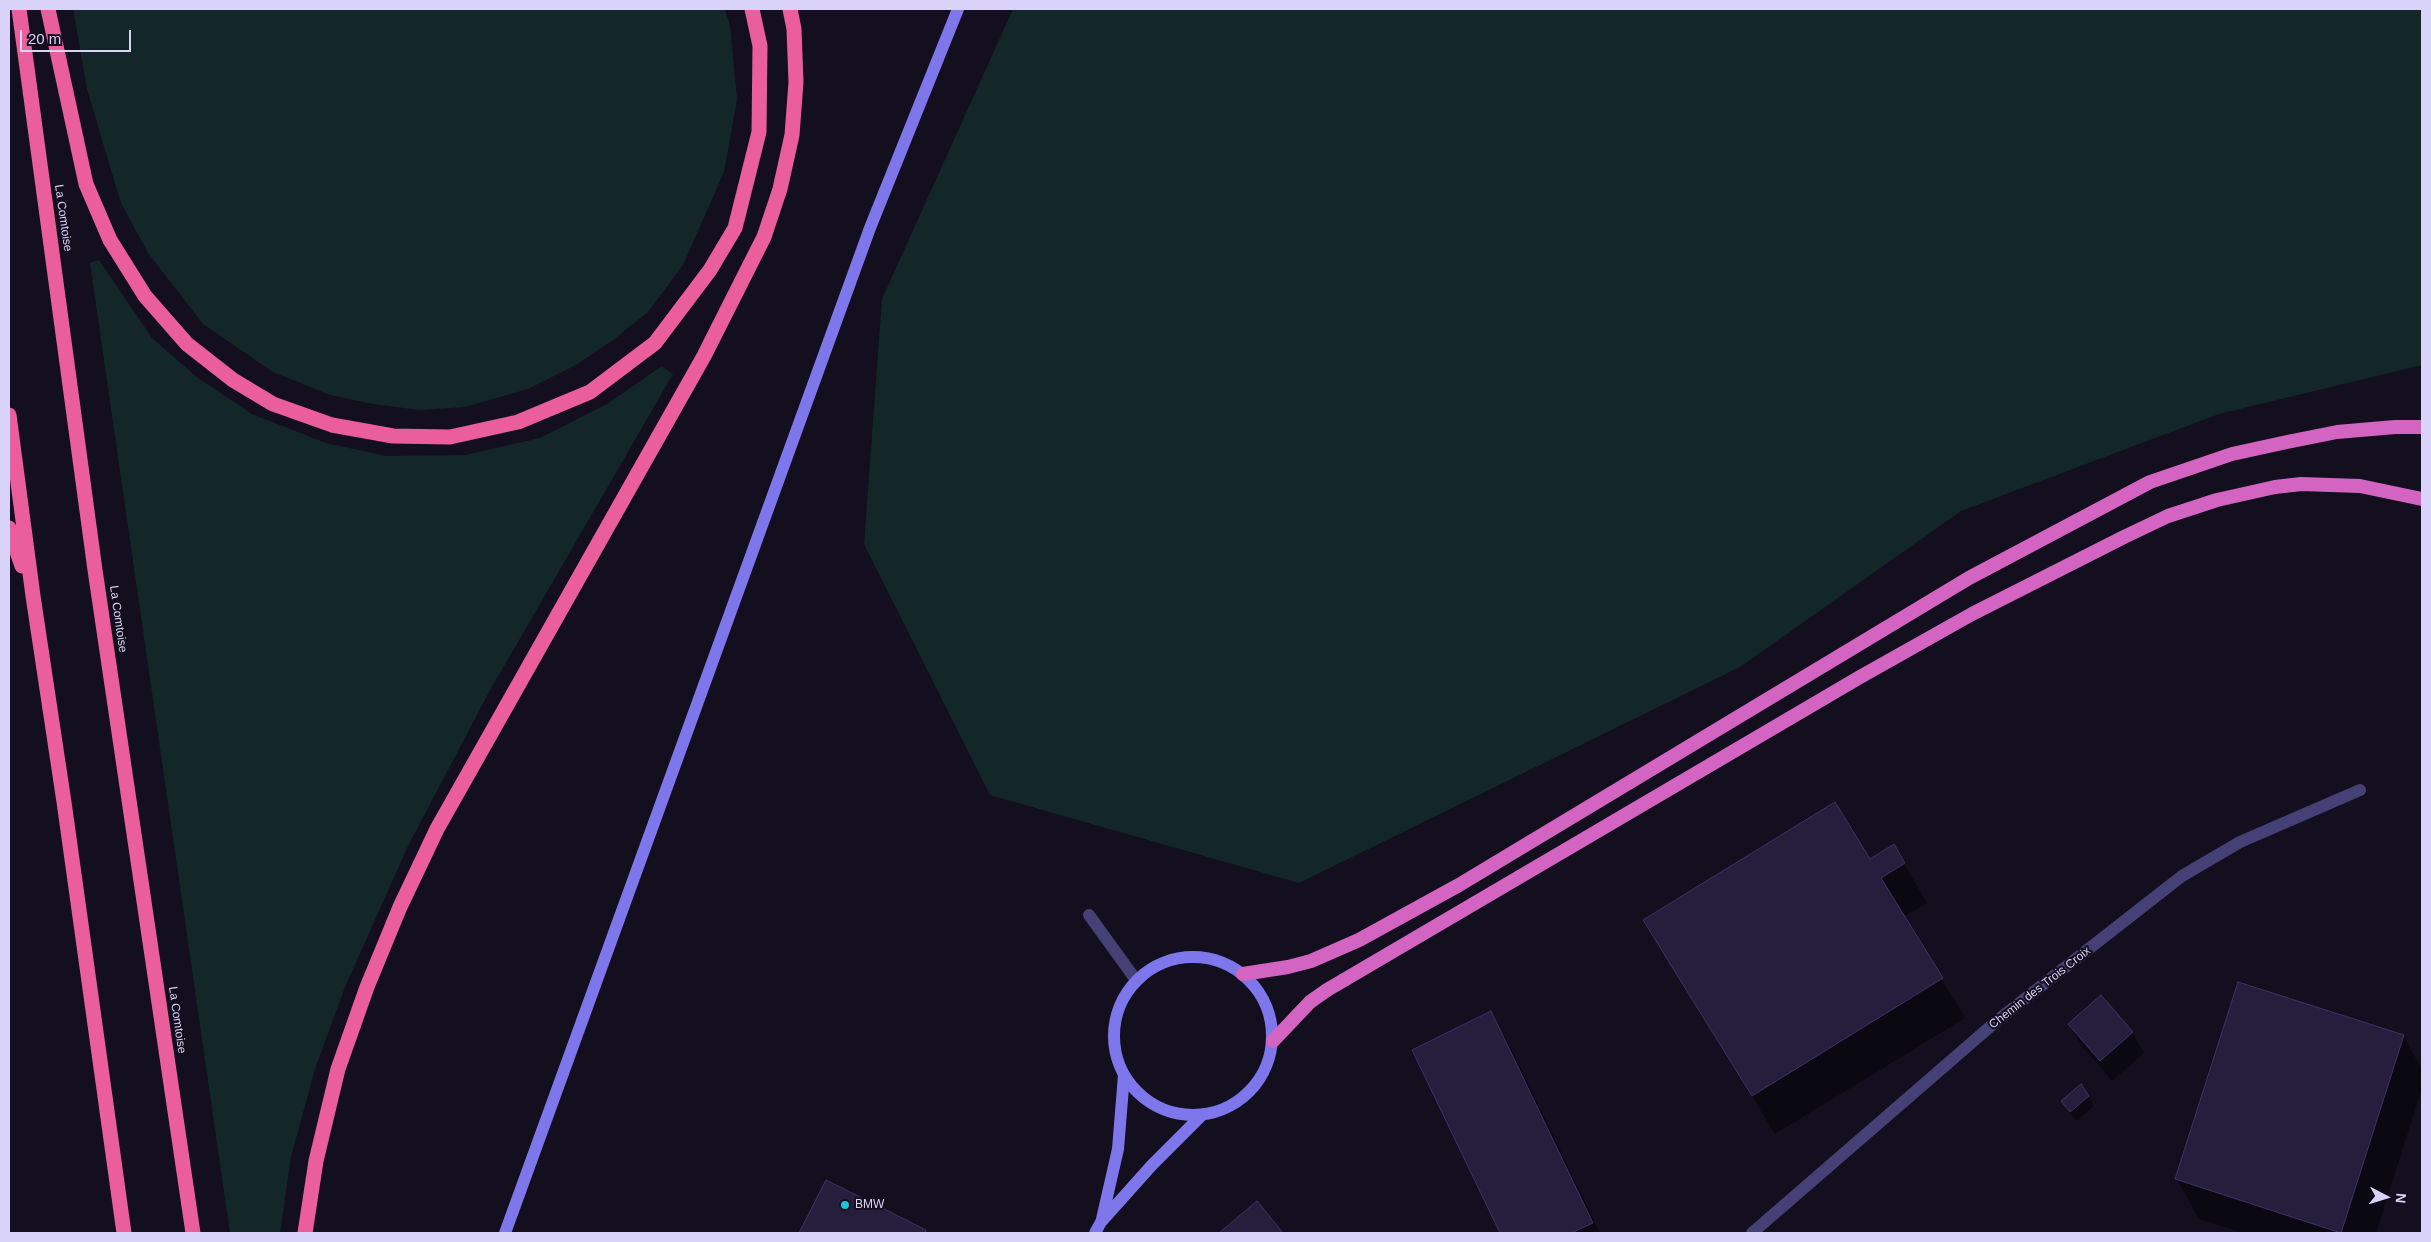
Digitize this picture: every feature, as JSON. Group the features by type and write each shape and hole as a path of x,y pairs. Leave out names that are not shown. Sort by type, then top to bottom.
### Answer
{"highway":[{"name":"La Comtoise","path":"19,9 95,570 193,1233"},
{"path":"48,9 86,184 110,240 145,296 187,344 233,380 273,404 332,425 393,436 450,437 518,422 590,392 655,343 710,270 735,228 759,132 760,46 752,9"},
{"path":"305,1233 316,1161 338,1069 366,987 400,907 437,829 704,356 764,238 780,188 792,135 796,82 794,29 790,9"},
{"path":"9,415 124,1233"},
{"path":"1243,974 1288,967 1311,961 1359,940 1459,885 1968,578 2150,482 2232,454 2287,442 2337,432 2395,427 2422,427"},
{"path":"1273,1041 1310,1002 1334,986 1972,614 2168,516 2217,500 2275,487 2301,484 2360,486 2422,499"},
{"path":"9,528 33,596"}],"main road":[{"path":"505,1233 870,228 958,9"},
{"path":"1200,956 1223,962 1243,974 1258,990 1268,1011 1273,1041 1270,1056 1261,1078 1246,1096 1225,1109 1202,1115 1179,1115 1157,1108 1138,1094 1124,1075 1115,1051 1114,1026 1121,1002 1136,980 1155,966 1177,958 1200,956"},
{"path":"1102,1222 1118,1149 1124,1075"},
{"path":"1095,1233 1102,1222 1152,1165 1202,1115"}],"street":[{"name":"Chemin des Trois Croix","path":"1752,1233 1999,1019 2182,876 2240,842 2360,790"},
{"path":"1089,915 1136,980"}],"green space":[{"path":"73,9 725,9 730,26 737,99 724,172 683,265 648,312 613,340 576,365 528,389 465,407 419,410 373,404 330,395 273,372 203,324 148,253 121,203 87,89"},
{"path":"1013,9 2422,9 2422,365 2219,414 1961,511 1740,667 1299,883 990,795 864,544 882,299"},
{"path":"99,260 152,338 198,378 252,414 326,443 386,456 465,455 540,438 607,404 662,366 673,374 489,692 408,846 345,987 315,1069 291,1157 280,1233 230,1233 90,263"}],"building":[{"path":"1835,802 1870,859 1894,844 1905,863 1881,878 1943,978 1752,1096 1643,920"},
{"path":"2238,982 2404,1035 2341,1233 2175,1179"},
{"path":"2101,995 2133,1032 2100,1061 2068,1024"},
{"path":"1491,1011 1593,1223 1571,1233 1500,1233 1412,1050"},
{"path":"2081,1084 2089,1096 2070,1112 2061,1101"},
{"name":"BMW","path":"826,1180 926,1230 925,1233 799,1233"},
{"path":"1257,1201 1283,1233 1219,1233"}],"place":[{"name":"BMW","path":"845,1205"}]}
